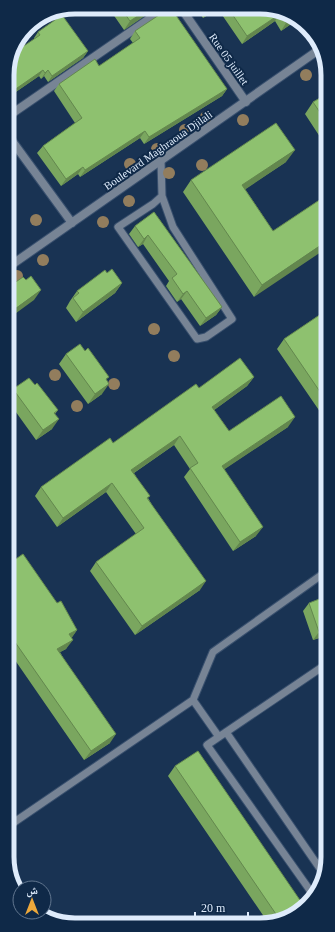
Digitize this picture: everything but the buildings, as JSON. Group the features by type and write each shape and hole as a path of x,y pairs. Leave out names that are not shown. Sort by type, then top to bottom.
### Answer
{"street":[{"path":"14,112 156,14"},
{"name":"Rue 05 juillet","path":"185,14 246,102"},
{"name":"Boulevard Maghraoua Djilali","path":"14,264 316,52"},
{"path":"14,143 72,222"}],"lane":[{"path":"161,161 162,196 173,227 232,319 206,337 197,339 118,228 162,196"},
{"path":"14,822 194,700 213,652 321,575"},
{"path":"310,891 207,745 321,668"},
{"path":"194,700 223,735 320,869"}]}
